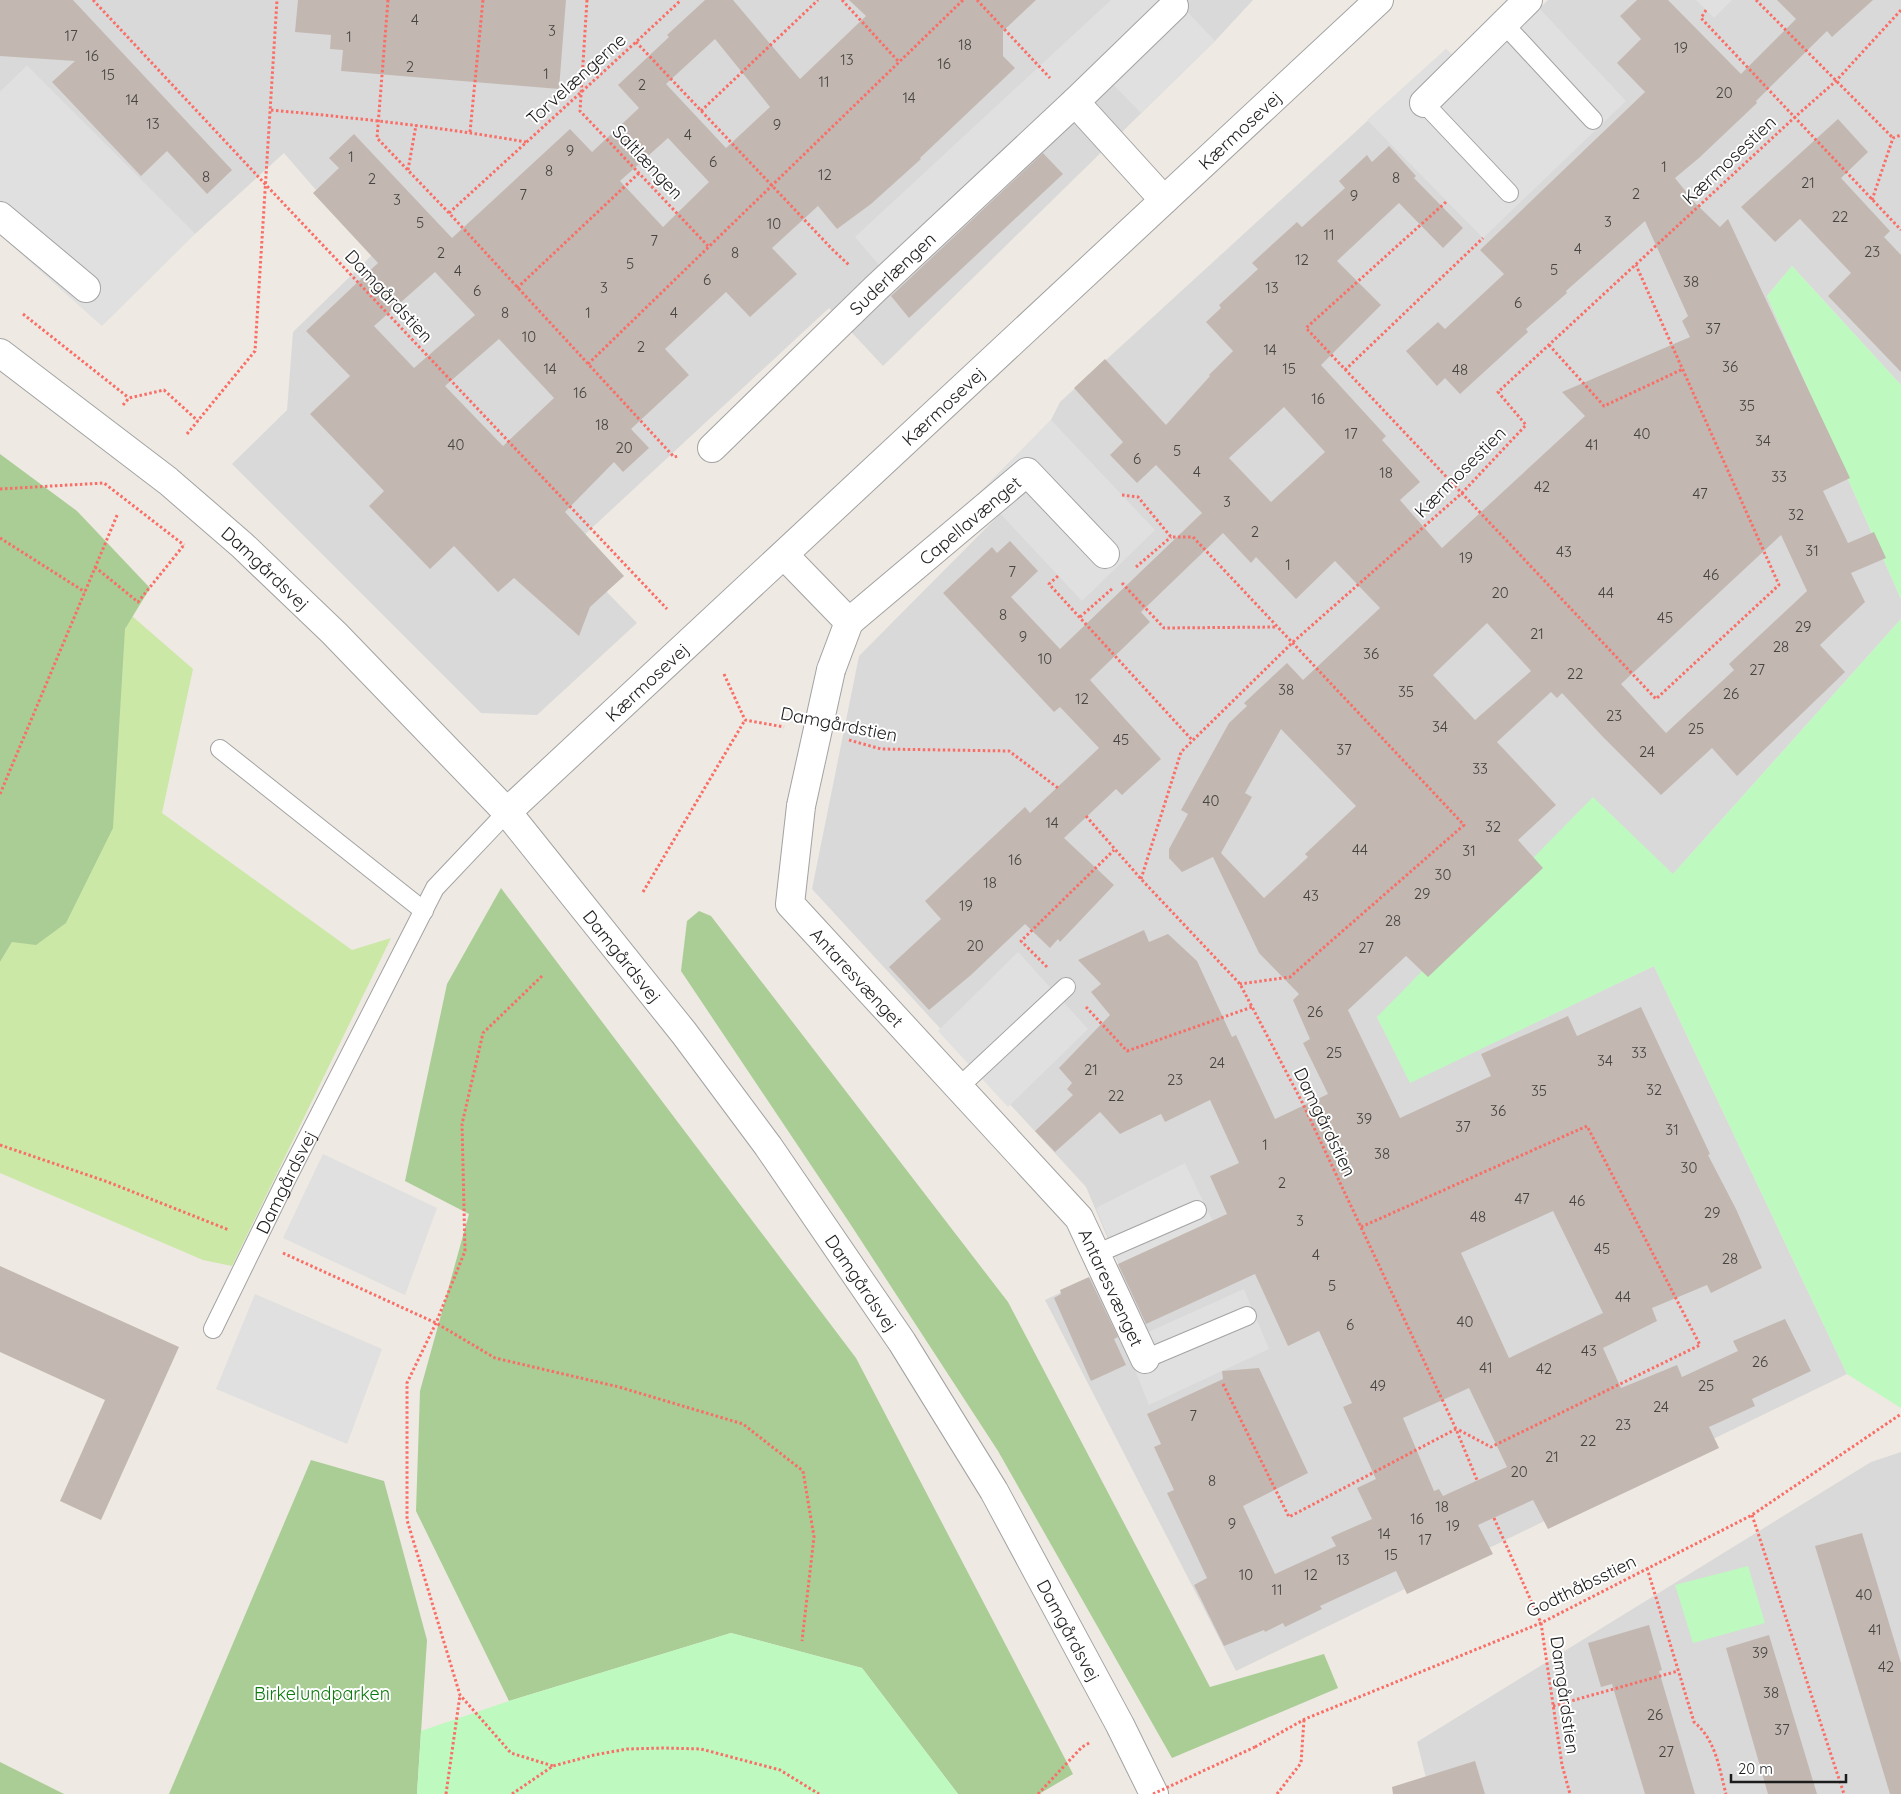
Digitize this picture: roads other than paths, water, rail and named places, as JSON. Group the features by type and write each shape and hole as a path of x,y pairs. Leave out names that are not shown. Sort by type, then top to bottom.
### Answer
{"street":[{"name":"Kærmosevej","path":"508,812 1379,0"},
{"path":"1424,103 1528,0"},
{"name":"Suderlængen","path":"712,448 875,289 1075,102 1174,6"},
{"path":"1075,102 1164,200"},
{"path":"0,216 86,288"},
{"name":"Damgårdsvej","path":"0,353 168,481 242,545 334,633 508,812 684,1033 762,1138 902,1342 994,1490 1120,1725 1154,1794"},
{"name":"Capellavænget","path":"850,622 1027,472 1105,554"},
{"path":"784,555 850,622"},
{"name":"Antaresvænget","path":"850,622 831,670 801,806 790,904 1079,1218 1145,1359"}],"lane":[{"path":"1504,24 1593,120"},
{"path":"1424,103 1509,193"},
{"path":"220,749 424,911"},
{"name":"Damgårdsvej","path":"213,1329 286,1180 435,888 508,812"},
{"path":"958,1087 1066,987"},
{"path":"1096,1254 1197,1210"},
{"path":"1145,1359 1247,1316"}],"park label":[{"name":"Birkelundparken","path":"322,1693"}]}
